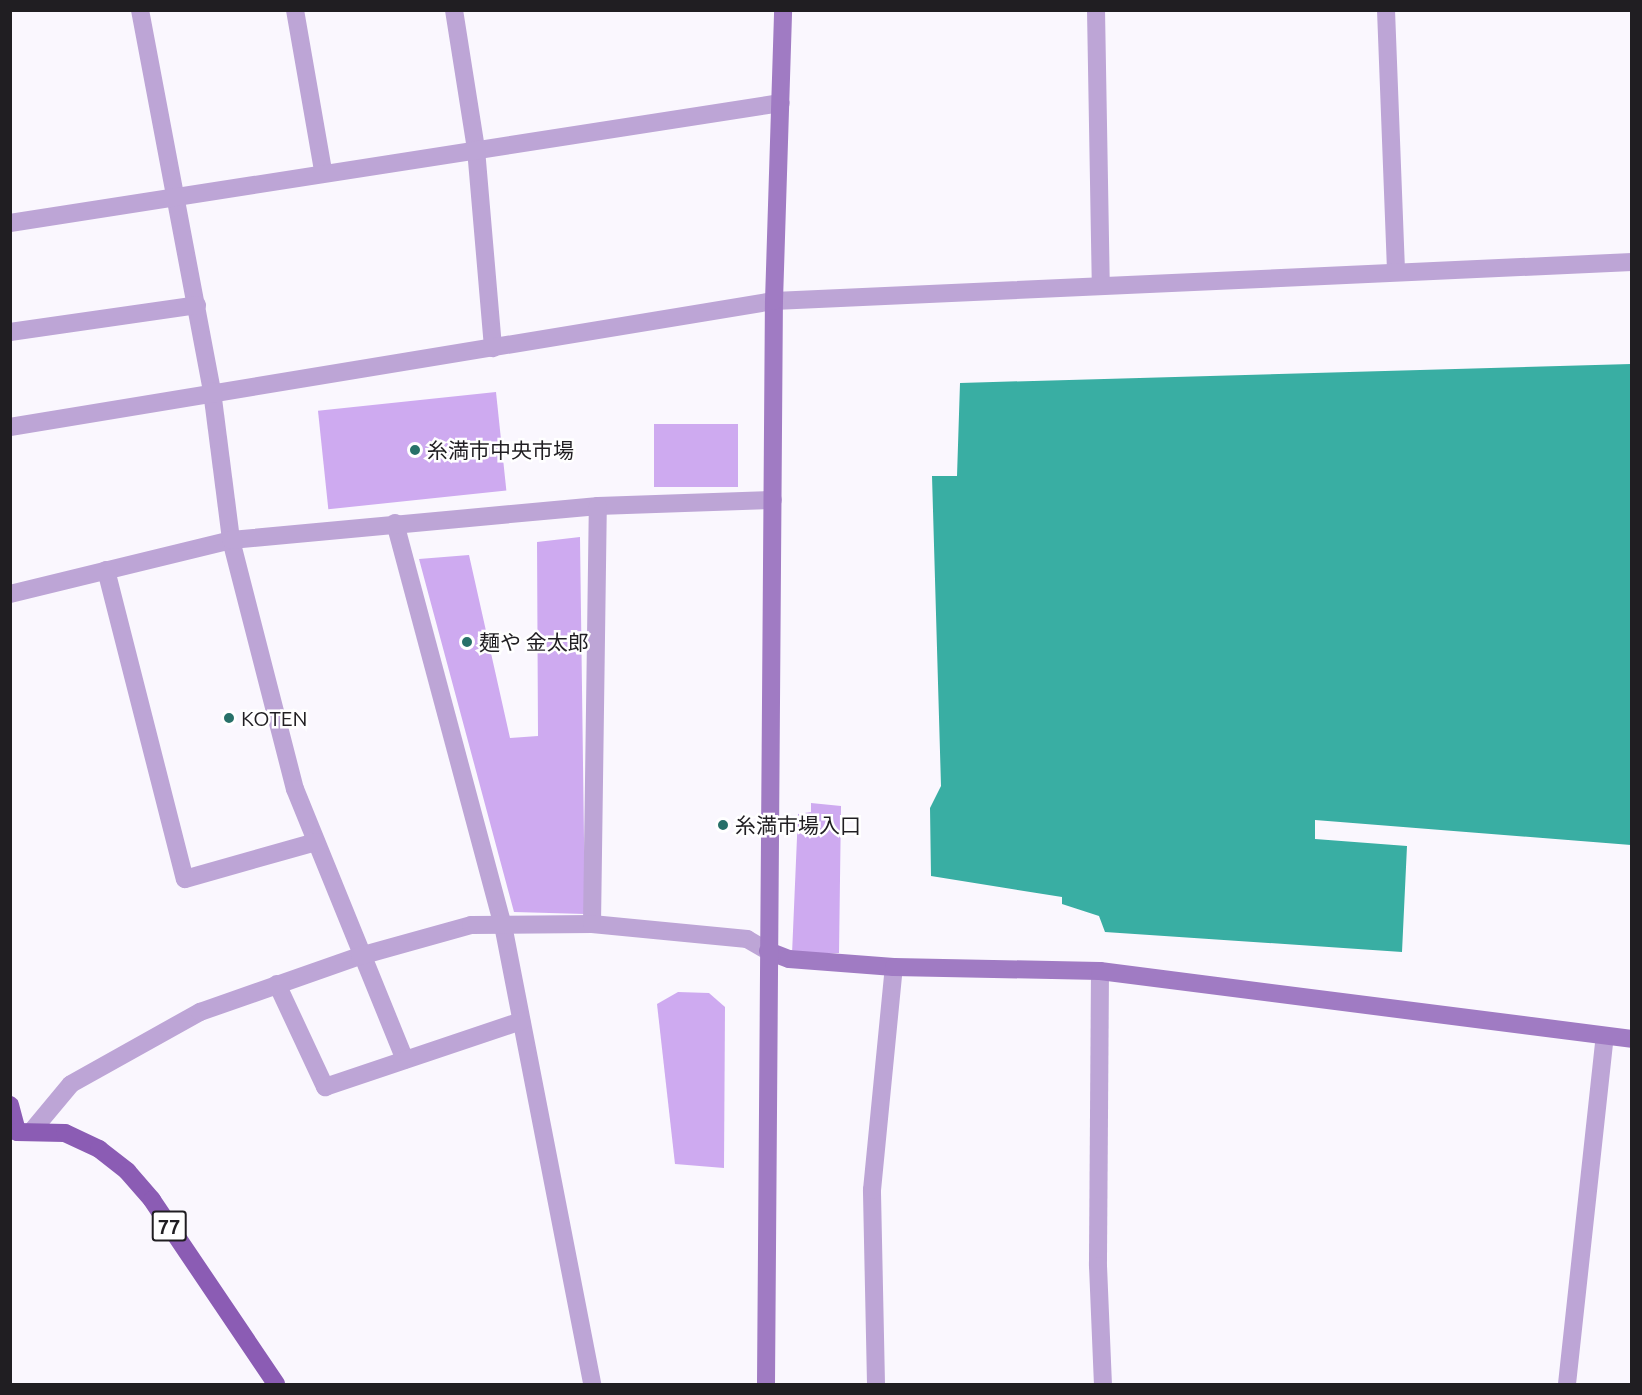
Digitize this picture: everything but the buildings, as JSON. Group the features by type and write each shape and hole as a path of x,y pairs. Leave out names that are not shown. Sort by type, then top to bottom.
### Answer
{"main road":[{"path":"10,1106 20,1133"},
{"name":"77","path":"20,1133 65,1133 99,1149 127,1171 152,1200 276,1384"}],"street":[{"path":"140,10 178,195 212,391 231,540 295,789 360,956 405,1060"},
{"path":"295,10 323,171"},
{"path":"453,10 476,149 493,348"},
{"path":"766,1384 774,301 783,10"},
{"path":"1096,10 1101,285"},
{"path":"1386,10 1396,272"},
{"path":"10,223 323,171 781,103"},
{"path":"10,427 212,391 493,348 774,301 1632,262"},
{"path":"10,332 197,305"},
{"path":"10,594 231,540 598,506 773,500"},
{"path":"592,924 598,506"},
{"path":"395,523 503,925 592,1384"},
{"path":"106,570 185,879 316,842"},
{"path":"20,1133 71,1084 200,1012 360,956 471,925 592,924 747,939 768,951 789,959 894,967 1100,971 1632,1039"},
{"path":"876,1384 872,1190 894,967"},
{"path":"1100,971 1098,1266 1103,1384"},
{"path":"277,984 325,1087 521,1021"},
{"path":"1567,1384 1605,1036"}],"shaded area":[{"path":"1631,364 1631,845 1315,820 1315,839 1407,846 1402,952 1105,932 1099,916 1062,904 1062,897 931,876 930,808 941,786 932,476 957,476 960,383"}],"place":[{"name":"糸満市中央市場","path":"415,450"},
{"name":"麺や 金太郎","path":"467,642"},
{"name":"KOTEN","path":"229,718"},
{"name":"糸満市場入口","path":"723,825"}]}
